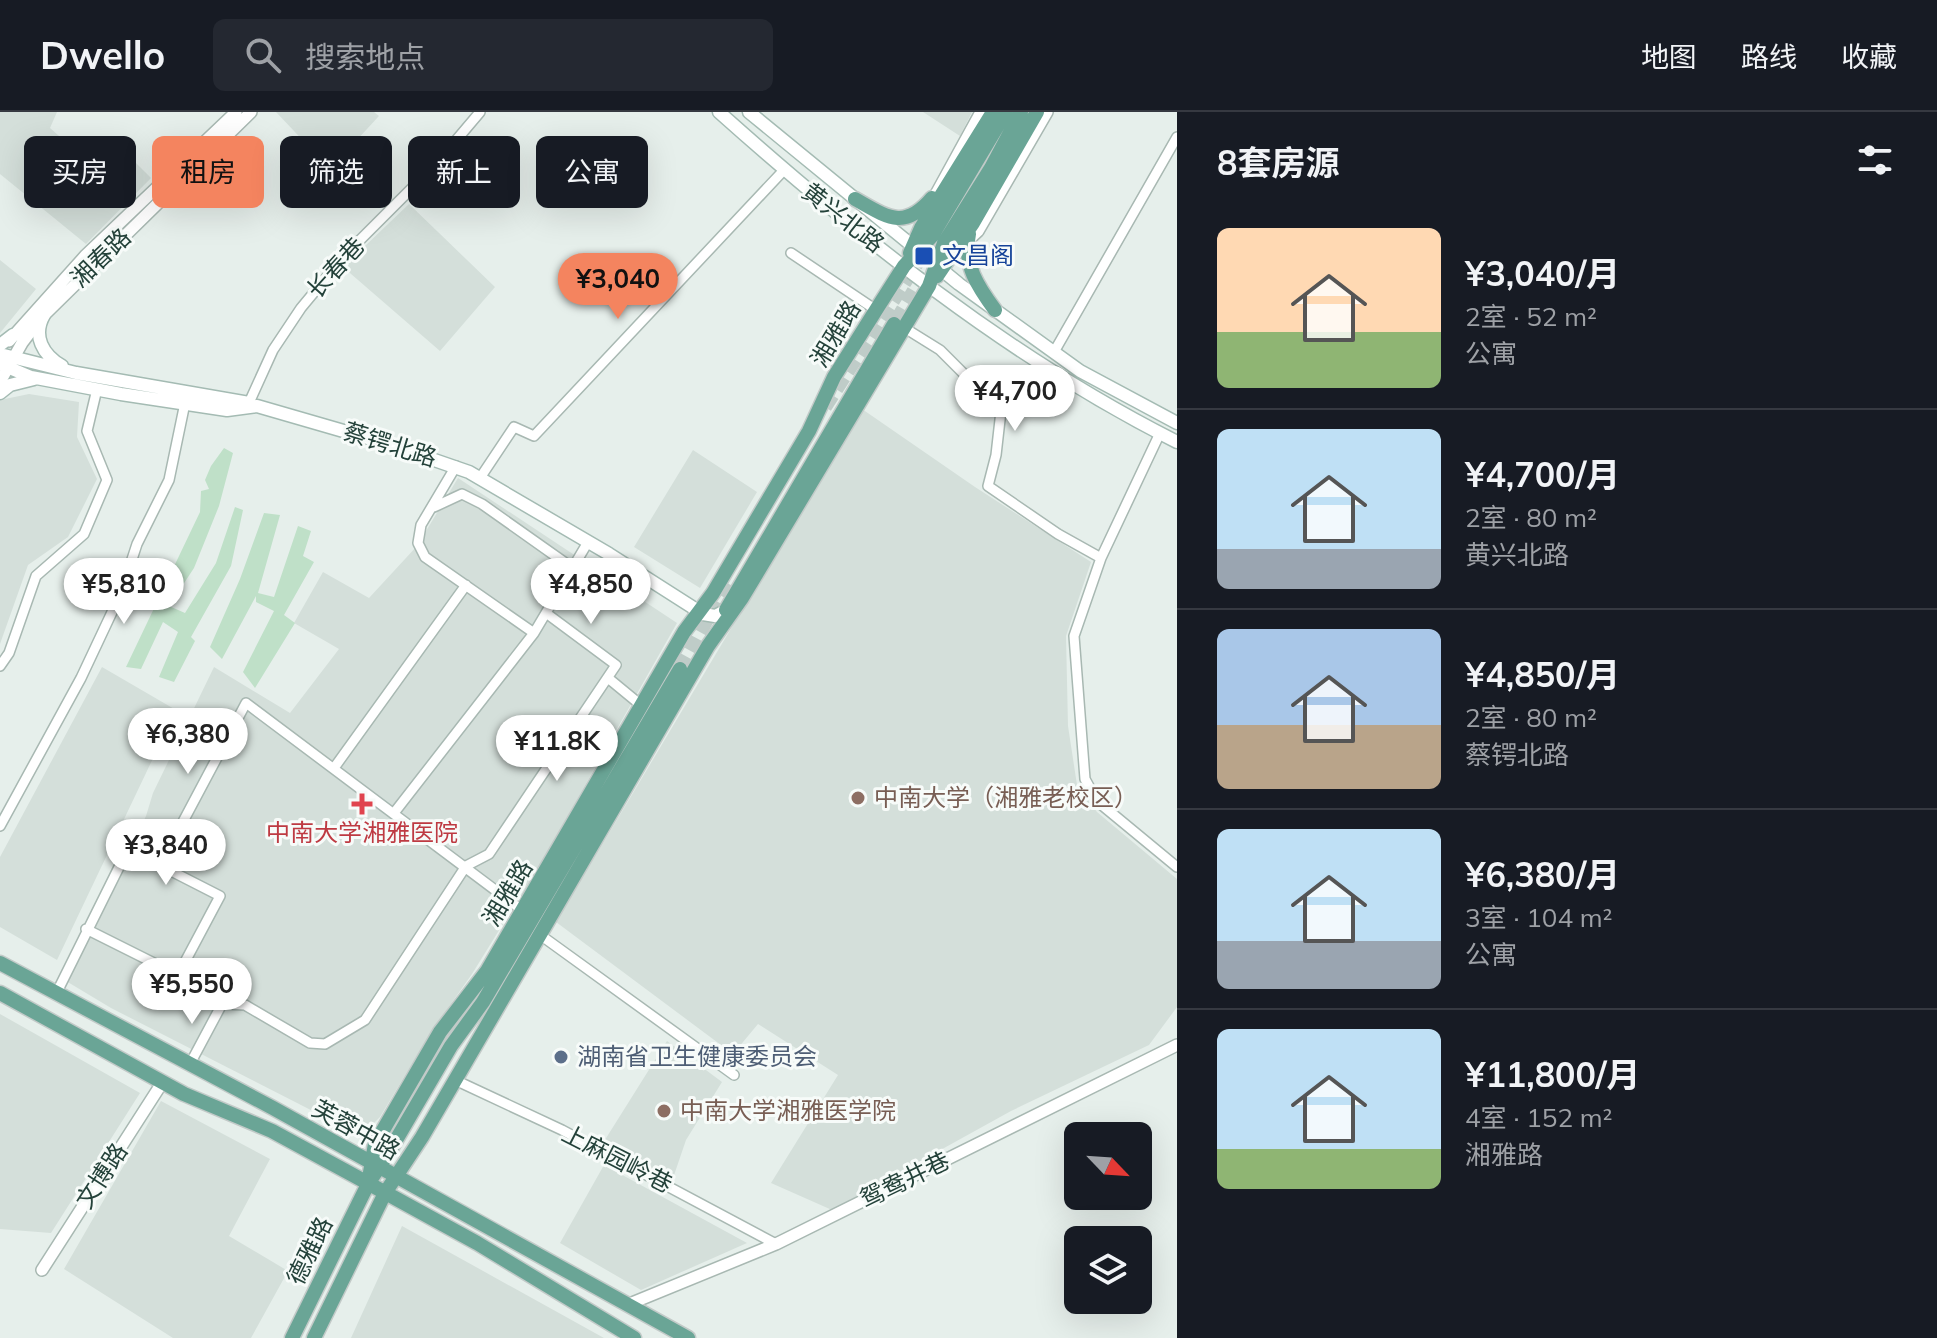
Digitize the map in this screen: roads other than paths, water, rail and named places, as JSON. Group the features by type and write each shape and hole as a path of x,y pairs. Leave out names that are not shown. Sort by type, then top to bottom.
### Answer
{"main road":[{"name":"黄兴北路","path":"719,112 784,170 929,286 1043,367 1177,442"},
{"name":"黄兴北路","path":"749,112 915,249 995,310 1098,382 1177,423"},
{"path":"915,249 921,228 993,112"},
{"name":"湘雅路","path":"375,1165 375,1144 440,1032 478,985 684,632 713,593 802,443 834,377 915,249 932,236 1006,112"},
{"name":"湘雅路","path":"385,1193 455,1080 708,646 785,506 900,324 929,286 939,268 944,243 991,168 1021,112"},
{"path":"939,268 953,254 973,223 1037,112"},
{"path":"855,199 900,219 916,215 959,168"},
{"path":"973,223 967,257 971,271 995,310"},
{"path":"44,315 38,332 42,347 51,359 76,373"},
{"name":"湘雅路","path":"708,646 742,598 900,324"},
{"path":"0,345 13,335"},
{"name":"蔡锷北路","path":"4,359 39,378 97,389 227,410 249,404"},
{"name":"蔡锷北路","path":"4,359 249,404 456,466 588,542 699,612 709,616 724,613"},
{"path":"0,393 18,383 39,378"},
{"path":"724,613 742,598"},
{"name":"湘雅路","path":"368,1184 375,1165 500,976 680,669"},
{"name":"芙蓉中路","path":"0,963 688,1338"},
{"name":"芙蓉中路","path":"0,993 162,1083 272,1131 477,1243 634,1338"},
{"name":"德雅路","path":"292,1338 368,1184"},
{"name":"德雅路","path":"314,1338 385,1193"}],"street":[{"name":"湘春路","path":"0,382 13,335 86,255 236,112"},
{"name":"湘春路","path":"4,359 44,315 251,112"},
{"name":"长春巷","path":"249,404 273,350 301,308 345,255 436,164 480,112"},
{"path":"921,228 981,112"},
{"path":"953,254 978,231 1047,112"},
{"path":"1054,352 1177,137"},
{"path":"480,478 514,427 534,436 784,170"},
{"path":"791,253 876,310"},
{"path":"900,324 940,350 1001,411 996,455 988,486 1058,534 1101,558"},
{"path":"0,666 9,653 36,576 84,534 107,480 87,431 97,389"},
{"path":"0,826 81,678 121,593 137,544 169,480 185,403"},
{"path":"1160,433 1101,558 1074,636 1085,779 1097,801 1177,867"},
{"path":"456,466 421,525 418,543 425,557 534,633"},
{"path":"431,509 462,494 482,504 571,567"},
{"path":"394,813 534,633 588,542"},
{"path":"334,768 466,585"},
{"path":"86,929 178,975 200,993 222,1004 245,1005 310,1043 325,1044 365,1020 466,866 489,854 616,665 546,613"},
{"path":"608,678 642,706"},
{"path":"160,865 246,703 523,911"},
{"path":"56,994 128,849 220,896 178,975"},
{"path":"539,934 734,1075"},
{"path":"190,1064 222,1004"},
{"name":"鸳鸯井巷","path":"627,1305 776,1244 1177,1045"},
{"name":"上麻园岭巷","path":"455,1080 562,1130 776,1244"},
{"name":"文博路","path":"42,1270 162,1083"}],"tunnel":[{"path":"825,407 928,246"},
{"path":"896,321 936,253"},
{"path":"680,669 729,579"}],"place":[{"name":"文昌阁","path":"924,256"},
{"name":"中南大学（湘雅老校区）","path":"858,798"},
{"name":"中南大学湘雅医院","path":"362,804"},
{"name":"湖南省卫生健康委员会","path":"561,1057"},
{"name":"中南大学湘雅医学院","path":"664,1111"}]}
